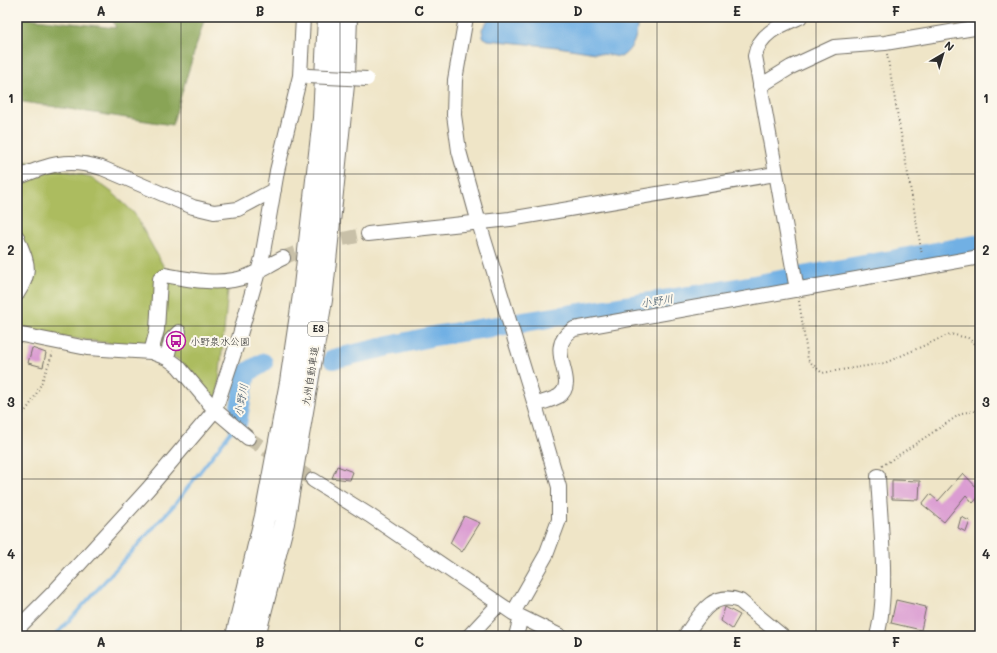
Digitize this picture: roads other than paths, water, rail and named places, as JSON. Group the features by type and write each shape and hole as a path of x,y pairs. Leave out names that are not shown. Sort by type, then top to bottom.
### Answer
{"highway":[{"name":"九州自動車道","path":"236,636 265,516 290,382 302,302 323,118 328,17"},
{"name":"九州自動車道","path":"255,636 284,523 322,300 346,76 347,17"}],"street":[{"path":"17,629 52,594 148,489 220,414 258,270 283,141 304,76 303,17"},
{"path":"466,17 455,80 454,115 459,151 479,223 559,487 559,520 546,555 517,615 516,636"},
{"path":"797,287 775,174 755,56 757,46 770,32 800,17"},
{"path":"760,86 791,67 834,47 885,43 980,27"},
{"path":"304,76 367,79"},
{"path":"17,178 58,163 88,164 193,207 214,212 238,209 274,190"},
{"path":"368,234 479,223 775,174"},
{"path":"17,237 28,270 26,279 17,294"},
{"path":"535,405 560,395 564,389 566,381 560,349 561,342 566,334 574,329 797,287 980,257"},
{"path":"151,352 157,330 160,279 165,275 208,281 247,276 283,258"},
{"path":"167,358 171,340 179,332"},
{"path":"17,334 87,348 151,352 167,358 178,366 220,414 248,438"},
{"path":"877,636 882,598 882,552 878,476"},
{"path":"313,480 369,515 499,604 517,615 560,636"},
{"path":"685,636 706,606 722,598 733,598 740,601 782,636"},
{"path":"469,636 499,604"}],"water":[{"path":"490,17 637,17 637,29 635,40 630,49 621,57 558,47 488,40 483,37 482,29"}],"waterway":[{"name":"小野川","path":"333,359 434,336 715,292 980,244"},
{"name":"小野川","path":"237,424 246,373 263,363"},
{"path":"55,636 175,504 233,429"}],"tunnel":[{"path":"283,258 325,243 368,234"},
{"path":"248,438 313,480"}],"place":[{"name":"小野泉水公園","path":"176,341"}]}
